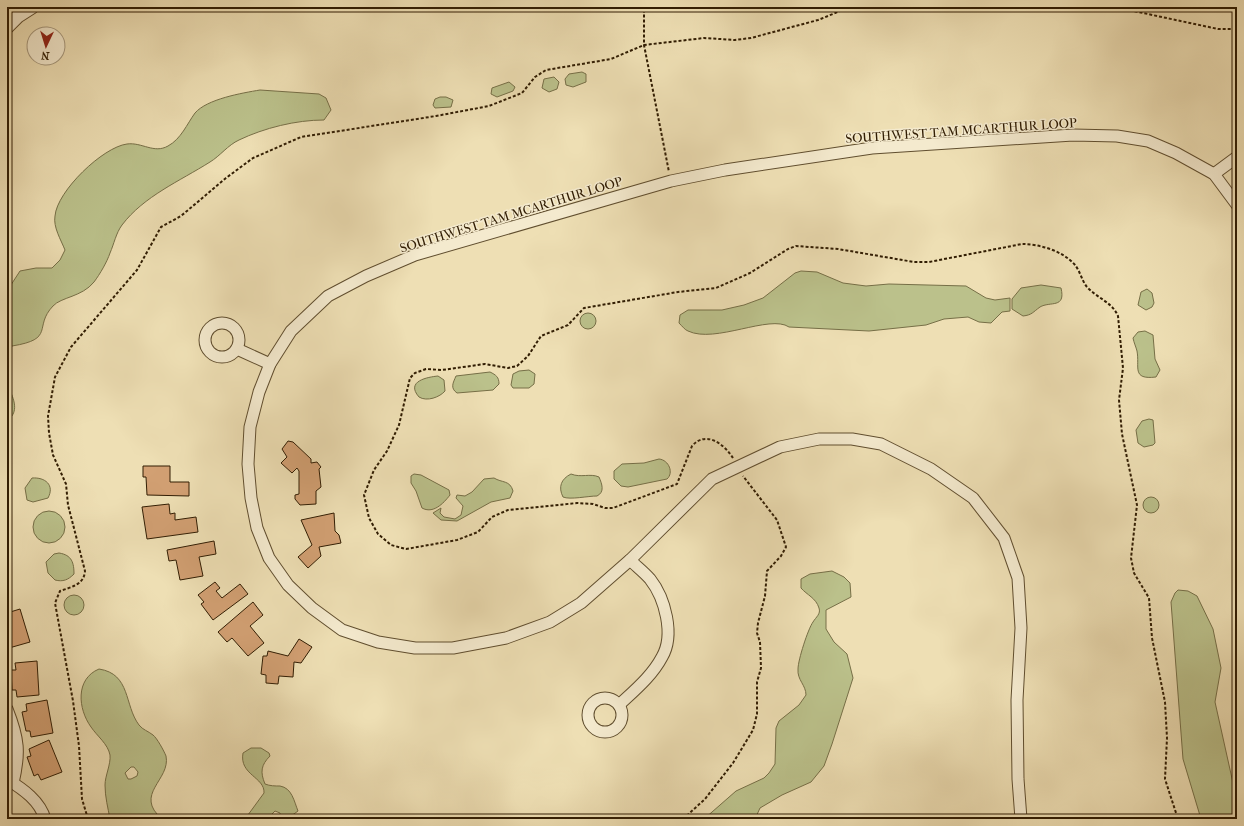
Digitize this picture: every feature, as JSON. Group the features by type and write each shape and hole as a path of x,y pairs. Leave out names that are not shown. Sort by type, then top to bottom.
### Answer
{"street":[{"path":"7,27 18,16 32,7"},
{"name":"SOUTHWEST TAM MCARTHUR LOOP","path":"1021,819 1018,771 1017,700 1021,628 1018,578 1004,538 973,498 932,469 881,444 852,439 819,439 780,447 712,479 630,560 581,603 550,622 506,638 453,648 415,648 378,642 342,630 312,608 288,585 269,558 257,528 251,498 248,464 250,427 259,392 270,364 291,331 328,296 366,276 415,255 671,181 725,170 872,148 1074,135 1118,136 1148,141 1176,153 1214,174 1237,205"},
{"path":"1214,174 1237,157"},
{"path":"237,349 270,364"},
{"path":"619,705 649,677 663,656 668,640 667,617 662,600 650,580 630,560"},
{"path":"7,709 16,737 18,759 10,782 27,792 43,813 45,819"}],"path":[{"path":"639,7 644,11 644,45 671,181"},
{"path":"88,819 82,799 79,746 73,701 55,603 60,591 78,584 85,577 85,571 68,505 66,484 53,455 48,416 55,376 71,347 137,270 161,227 181,216 226,178 253,158 301,137 436,116 489,106 522,93 540,73 611,59 644,45 704,38 735,40 751,38 818,20 850,7"},
{"path":"1115,7 1218,29 1237,29"},
{"path":"683,819 705,799 733,763 753,730 757,714 757,682 761,668 758,623 765,596 767,571 781,556 786,547 777,520 722,444 704,439 696,441 692,446 677,484 613,508 605,508 593,504 577,503 508,510 492,517 478,532 457,540 406,549 390,545 378,534 369,518 364,495 374,470 387,452 399,425 410,378 415,373 426,369 442,370 485,364 508,368 517,366 528,356 541,336 568,325 584,308 678,292 716,288 750,273 796,246 838,249 914,262 929,262 1022,244 1030,244 1060,252 1075,265 1087,286 1115,309 1118,316 1123,368 1119,400 1122,434 1137,505 1131,558 1134,573 1149,598 1154,644 1165,702 1165,779 1178,819"}],"green space":[{"path":"582,72 586,74 586,82 573,87 566,85 565,79 569,74"},
{"path":"554,77 559,82 557,89 549,92 542,88 544,79"},
{"path":"509,82 515,87 513,91 497,97 491,94 492,88"},
{"path":"260,90 319,94 326,98 331,110 324,120 291,123 259,132 239,140 210,162 152,197 122,225 107,260 94,282 84,291 53,306 47,313 39,336 26,343 12,346 7,353 7,291 20,271 36,268 52,268 60,260 65,250 56,229 55,216 58,206 72,183 94,162 117,147 132,144 158,149 163,148 173,143 177,139 200,108 225,97"},
{"path":"446,97 453,100 451,107 435,108 433,105 435,99"},
{"path":"801,271 817,272 843,283 866,286 889,284 966,286 986,298 995,300 1010,298 1010,311 1002,312 991,323 979,322 968,317 944,319 926,325 869,331 789,327 780,324 769,324 727,332 699,334 687,330 679,323 680,315 688,310 722,310 744,305 763,298 795,273"},
{"path":"1041,285 1061,288 1062,295 1059,302 1044,305 1026,316 1023,316 1012,309 1012,299 1021,288"},
{"path":"1147,289 1152,293 1154,303 1152,307 1146,310 1138,305 1141,292"},
{"path":"585,313 591,313 596,318 594,327 591,329 585,329 580,324 580,318"},
{"path":"1145,331 1153,335 1155,359 1160,370 1156,377 1143,376 1138,371 1137,351 1133,338 1138,332"},
{"path":"529,370 535,374 534,384 529,388 513,388 511,385 513,374 519,371"},
{"path":"490,372 497,376 499,382 493,390 457,393 453,389 453,383 456,376"},
{"path":"438,376 444,380 445,391 440,395 429,399 419,397 415,392 416,384 429,377"},
{"path":"7,390 11,393 15,408 13,415 7,420"},
{"path":"1149,419 1153,420 1155,443 1144,447 1138,443 1136,430 1142,421"},
{"path":"659,459 668,464 670,473 667,479 628,487 621,486 614,479 614,471 622,464 644,463"},
{"path":"414,474 421,475 449,490 450,495 441,505 434,509 426,510 422,508 416,491 411,483 411,476"},
{"path":"571,474 578,476 592,475 599,477 602,485 600,494 597,496 574,498 563,497 561,493 561,484 565,478"},
{"path":"32,478 45,480 48,483 50,493 48,498 33,502 27,500 25,488"},
{"path":"494,478 508,483 512,487 513,491 510,498 491,502 457,521 441,520 433,513 441,508 440,513 444,517 455,519 461,515 463,506 456,498 457,495 465,496 472,492 484,479"},
{"path":"1148,497 1154,497 1159,502 1157,511 1154,513 1148,513 1143,508 1143,502"},
{"path":"49,511 55,512 62,518 65,527 64,533 58,540 49,543 43,542 36,536 33,527 34,521 40,514"},
{"path":"59,553 67,556 73,563 74,574 63,581 55,580 48,573 46,562 54,554"},
{"path":"832,571 844,577 850,583 851,597 826,610 826,629 834,642 847,654 853,678 824,766 811,782 782,795 760,808 755,819 704,819 736,791 764,778 775,764 776,728 779,721 799,705 806,695 805,688 798,673 798,665 809,631 819,612 818,605 814,599 801,588 801,579 810,574"},
{"path":"1178,590 1188,591 1197,596 1213,629 1221,668 1215,702 1237,801 1237,819 1201,819 1183,759 1171,602"},
{"path":"70,595 78,595 84,601 84,609 78,615 70,615 64,609 64,601"},
{"path":"99,669 109,672 117,677 125,691 134,717 142,728 155,737 166,756 166,765 152,794 151,802 154,810 162,819 110,819 105,785 110,762 109,751 87,720 81,703 82,687 91,674","holes":["131,767 134,767 138,772 137,776 128,779 125,773"]},
{"path":"251,748 261,748 269,753 270,756 262,769 262,776 265,784 284,787 290,792 298,811 287,819 281,819 280,813 275,811 270,816 263,819 245,819 264,793 261,783 248,771 243,760 243,753"}],"building":[{"path":"288,441 293,442 311,459 311,463 317,462 321,467 319,469 321,487 316,491 316,504 300,505 295,499 295,495 299,494 299,471 297,468 292,473 281,463 287,457 282,449"},
{"path":"143,466 170,466 170,482 189,482 189,496 147,495 146,477 143,477"},
{"path":"169,504 170,514 175,513 175,520 196,517 198,532 147,539 142,507"},
{"path":"334,513 335,531 339,535 341,543 319,547 321,556 308,568 298,557 312,545 301,520"},
{"path":"214,541 216,554 199,557 203,576 180,580 176,560 169,561 167,550"},
{"path":"215,582 220,588 216,591 222,598 240,584 248,594 213,620 201,604 204,602 198,595"},
{"path":"253,602 263,615 250,626 264,643 248,656 232,638 227,642 218,632"},
{"path":"20,609 30,642 9,648 7,613"},
{"path":"299,639 312,647 301,663 294,662 293,677 279,676 278,684 266,683 266,675 261,674 263,656 267,656 268,651 288,656"},
{"path":"37,661 39,695 17,697 16,690 12,690 11,670 16,670 15,663"},
{"path":"47,700 53,733 31,737 30,731 26,731 22,712 27,711 26,704"},
{"path":"49,740 62,772 41,780 38,774 34,776 27,757 31,756 29,749"}]}
